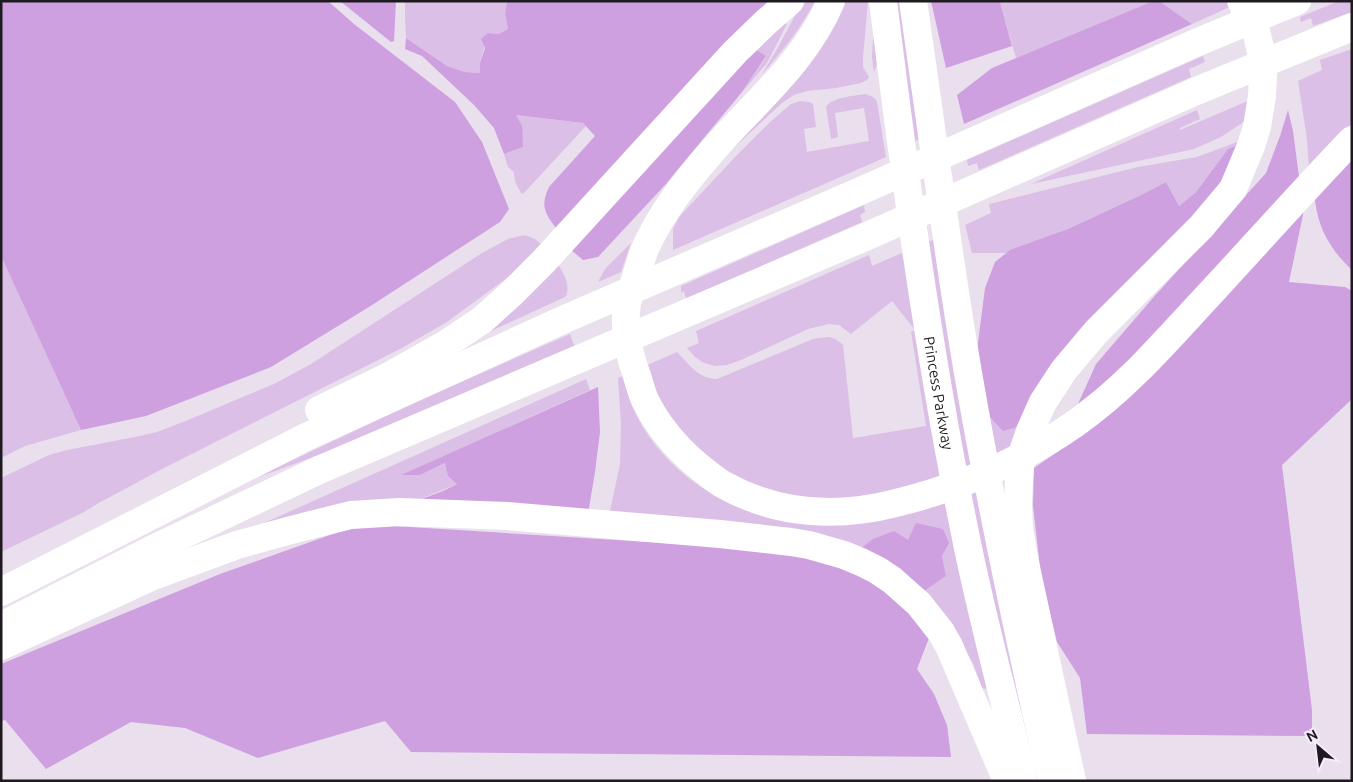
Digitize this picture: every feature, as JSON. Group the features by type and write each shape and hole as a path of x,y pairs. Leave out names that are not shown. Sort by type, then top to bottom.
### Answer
{"highway":[{"path":"110,536 287,426 391,375 446,344 482,320 544,261 735,52 790,1"},
{"path":"830,1 824,17 791,64 714,149 676,196 658,223 643,253 627,301 625,332 632,365 645,401 668,436 685,455 723,485 782,508 811,512 838,512 879,508 959,484 1006,464 1041,445 1088,414 1138,370 1183,324 1343,150"},
{"name":"Princess Parkway","path":"883,1 917,250 948,443 965,534 1023,781"},
{"path":"913,1 964,350 1019,638 1052,781"},
{"path":"1072,781 1025,563 1018,504 1021,457 1043,402 1064,370 1096,332 1201,227 1233,189 1257,127 1263,76 1262,56 1256,31 1241,1"},
{"path":"1,592 306,437 565,319 1198,42 1297,1"},
{"path":"1,626 153,549 319,470 865,237 1194,92 1352,27"},
{"path":"1,646 152,576 237,545 351,515 400,512 453,514 614,525 791,542 844,555 877,570 892,580 919,604 941,632 956,661 1007,781"}],"shaded area":[{"path":"1,1 328,1 354,24 455,102 482,142 509,209 500,222 369,307 271,367 146,416 81,430 1,256"},
{"path":"340,1 396,1 394,41 391,42"},
{"path":"405,1 507,1 505,14 508,29 499,34 488,33 480,63 481,73 465,72 447,66 406,38"},
{"path":"507,1 770,1 556,228 545,209 546,193 549,187 595,136 583,123 516,115 522,126 523,147 504,154 494,128 474,105 422,56 405,49 406,38 447,66 465,72 480,73 480,63 485,48 481,39 488,33 499,34 508,29 505,14"},
{"path":"808,1 815,1 804,21 762,74 799,8"},
{"path":"837,1 868,1 863,58 863,67 869,77 867,80 861,83 807,91 794,95 782,103 727,154"},
{"path":"895,1 903,1 922,138 915,141"},
{"path":"931,1 1000,2 1012,46 946,68"},
{"path":"995,1 1153,1 1016,58 1000,2"},
{"path":"1153,1 1159,1 1192,24 964,124 957,95 992,68"},
{"path":"1159,1 1230,1 1232,6 1192,24"},
{"path":"1339,1 1352,1 1352,12 1313,26 1311,18 1301,22 1300,17"},
{"path":"874,19 879,58 874,72 872,58"},
{"path":"782,21 787,24 767,63 742,92 766,57 753,48"},
{"path":"753,48 766,56 742,92 665,185 598,257 583,260 571,250"},
{"path":"1352,49 1352,123 1309,168 1307,139 1298,81 1322,70 1320,60"},
{"path":"1203,56 1205,62 1189,69 1191,77 979,170 977,163 968,166 967,160"},
{"path":"865,94 874,98 877,102 886,157 673,250 673,229 680,216 737,155 791,104 800,101 813,104 816,127 804,129 807,152 869,141 864,108 835,113 838,137 831,139 826,107 838,99"},
{"path":"1250,100 1246,119 1242,123 1221,137 1194,149 1031,184 1197,110 1200,119 1180,128 1180,130"},
{"path":"1288,110 1293,131 1299,177 1112,378 1078,404 1096,364 1266,173"},
{"path":"516,115 583,123 586,126 523,194 516,183 514,172 508,167 504,154 523,147"},
{"path":"1240,141 1242,143 1228,149 1196,192 1179,206 1166,182 1068,229 1006,253 972,253 965,225 991,213 989,204 1138,167 1197,157"},
{"path":"1242,143 1217,188 1021,426 1003,431 987,414 976,358 985,288 995,262 1010,250 1068,229 1166,182 1179,206 1196,192 1228,149"},
{"path":"1352,157 1352,270 1329,242 1319,220 1314,196"},
{"path":"864,205 865,212 860,215 862,222 686,299 684,291 681,293 681,286"},
{"path":"1304,210 1289,282 1345,287 1352,291 1352,399 1282,465 1312,710 1312,736 1087,734 1080,678 1057,642 1041,576 1033,506 1034,468 1086,432"},
{"path":"525,235 541,244 515,272 447,322 400,349 162,469 84,512 1,552 1,478 49,455 157,432 274,384 311,364 482,253 508,239"},
{"path":"935,239 972,466 965,469 928,242"},
{"path":"631,243 621,272 598,282 605,269"},
{"path":"904,252 942,480 906,491 819,502 760,492 689,449 641,368 677,352 699,373 717,379 813,339 832,338 843,345 853,438 926,426 911,332 915,330 892,301 851,334 839,325 829,324 808,329 727,365 715,366 704,363 687,348 699,343 696,331 869,255 872,266"},
{"path":"1,256 81,430 25,446 1,458"},
{"path":"556,262 564,274 567,284 568,289 565,297 480,336"},
{"path":"570,334 575,348 405,423 253,479 409,405"},
{"path":"623,376 631,402 642,426 676,468 698,485 721,499 745,510 771,517 945,502 987,685 986,689 982,688 973,663 953,631 923,592 946,576 942,556 908,540 859,550 610,511 620,464 621,424 618,378"},
{"path":"586,379 590,390 402,475 420,475 446,463 457,484 408,504 267,529 264,523"},
{"path":"598,387 600,432 588,514 408,504 457,484 448,476 445,463 420,475 401,475"},
{"path":"987,414 1021,426 1018,445 992,457"},
{"path":"976,489 1044,781 1037,781 1027,747 968,492"},
{"path":"916,523 943,529 949,543 942,556 946,576 923,592 859,550 873,539 894,531 908,540"},
{"path":"361,524 807,552 847,569 873,583 897,600 919,623 929,638 917,669 934,694 947,725 951,757 411,752 385,721 258,758 185,728 131,722 46,769 5,720 1,721 1,664 220,574"}]}
